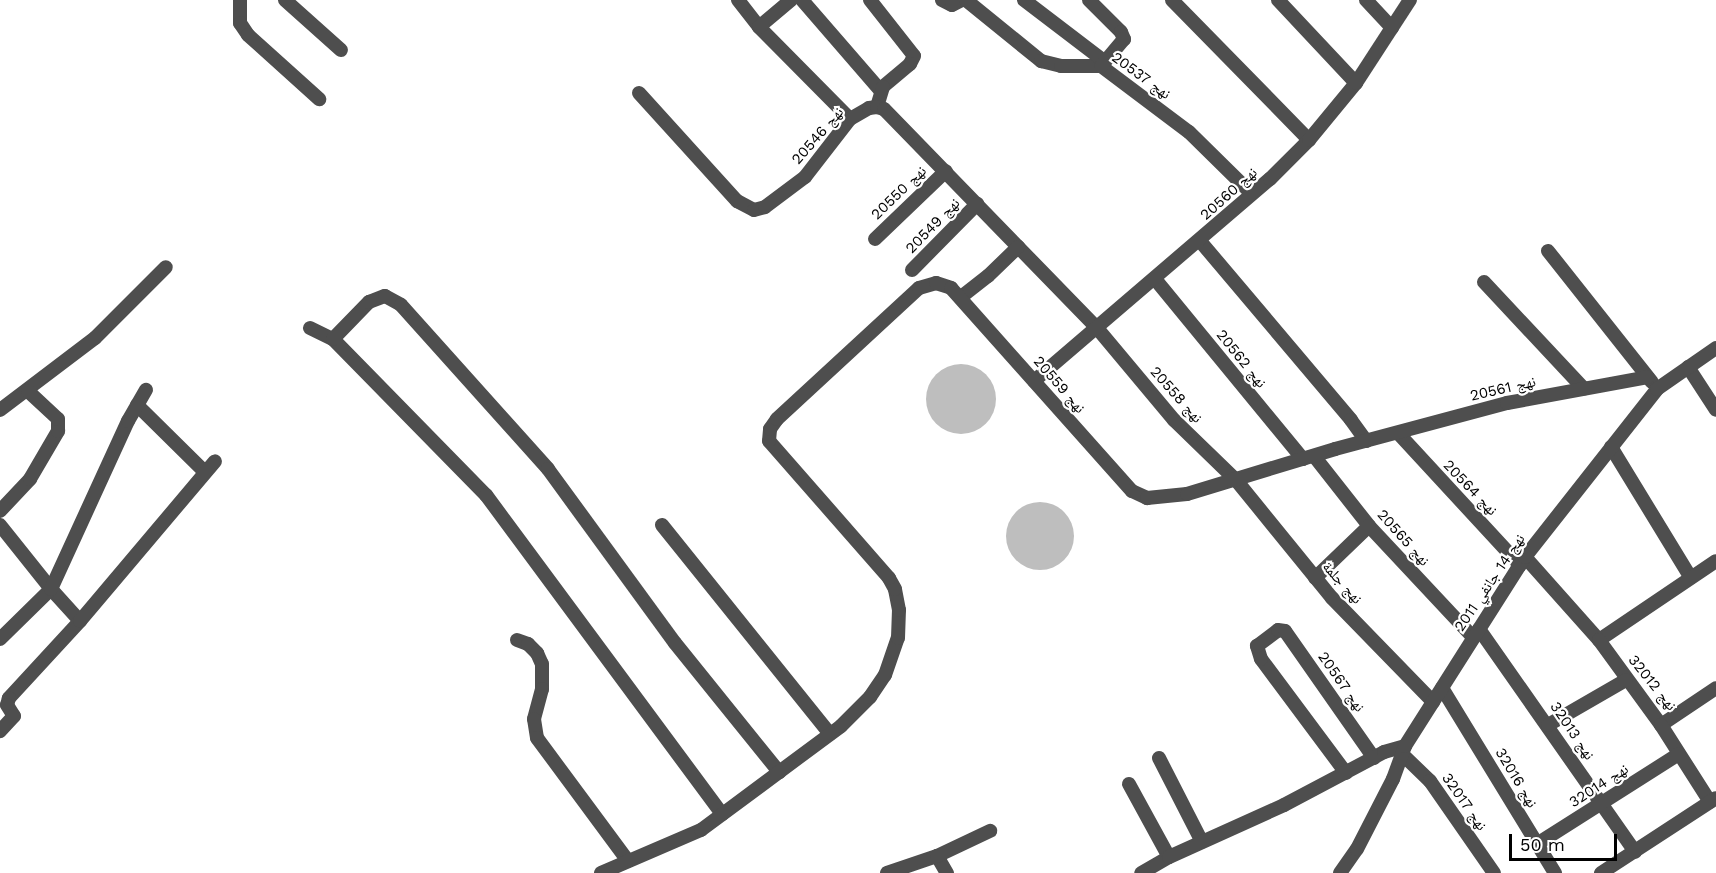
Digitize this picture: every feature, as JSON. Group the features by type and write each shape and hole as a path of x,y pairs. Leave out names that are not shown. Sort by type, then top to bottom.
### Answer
{"street":[{"path":"240,0 240,23 248,35 319,99"},
{"path":"285,0 341,50"},
{"path":"738,0 759,27 850,118"},
{"path":"759,27 791,0"},
{"path":"802,0 880,90"},
{"path":"870,0 914,56 910,64 880,90 877,107 884,109 946,171 1097,328"},
{"path":"942,0 952,5 964,0"},
{"name":"نهج 20537","path":"964,0 1041,61 1061,66 1102,64 1189,132 1252,194"},
{"path":"1024,0 1102,64 1124,39 1089,0"},
{"path":"1172,0 1309,140"},
{"path":"1278,0 1356,83"},
{"path":"1366,0 1392,28"},
{"name":"نهج 20560","path":"1034,381 1155,279 1204,245 1252,194 1309,140 1356,83 1410,0"},
{"name":"نهج 20546","path":"639,93 736,201 754,210 765,207 805,177 850,118 877,107"},
{"name":"نهج 20550","path":"875,239 946,171"},
{"name":"نهج 20549","path":"912,270 977,204"},
{"path":"1204,245 1352,420 1366,441"},
{"path":"600,873 682,840 722,814 830,734 870,697 885,675 898,638 899,610 895,589 889,578 776,450 769,441 770,429 777,419 919,288 936,283 956,292 988,276 1018,247"},
{"path":"1548,251 1657,389"},
{"path":"0,410 28,391 101,333 166,267"},
{"name":"نهج 20562","path":"1155,279 1309,458"},
{"path":"1485,282 1584,389"},
{"name":"نهج 20559","path":"956,292 1132,490 1147,498"},
{"path":"333,339 369,302 385,296 401,305 548,469 675,643 779,772"},
{"path":"310,328 333,339 486,495 722,814"},
{"name":"نهج 20558","path":"1097,328 1174,420 1236,480"},
{"name":"نهج 14 جانفي 2011","path":"1340,873 1356,849 1394,779 1404,750 1433,702 1445,693 1476,633 1523,561 1657,389 1716,348"},
{"path":"1688,367 1716,410"},
{"name":"نهج 20561","path":"1147,498 1187,494 1366,441 1507,403 1648,377"},
{"path":"0,639 51,589 146,390"},
{"path":"0,511 30,479 58,431 58,419 28,391"},
{"path":"137,405 205,472"},
{"name":"نهج 20564","path":"1398,433 1599,640"},
{"path":"1611,447 1691,578"},
{"name":"نهج 20565","path":"1309,458 1369,526 1476,633"},
{"path":"0,731 14,716 7,705 9,698 80,621 215,461"},
{"name":"نهج جلمة","path":"1236,480 1315,578 1433,702"},
{"path":"0,525 80,621"},
{"path":"662,525 830,734"},
{"path":"1315,578 1369,526"},
{"path":"1599,640 1716,561"},
{"name":"نهج 20567","path":"1346,773 1261,659 1257,646 1278,630 1285,631 1374,758"},
{"name":"نهج 32013","path":"1476,633 1548,725 1635,852"},
{"path":"518,640 528,644 537,653 542,664 542,690 534,719 537,738 628,861"},
{"name":"نهج 32012","path":"1599,640 1661,725 1716,688"},
{"path":"1548,725 1626,680"},
{"name":"نهج 32016","path":"1445,693 1555,873"},
{"path":"1602,873 1618,869 1635,852 1713,800 1661,725"},
{"path":"1141,873 1169,857 1374,758 1404,750"},
{"name":"نهج 32017","path":"1404,750 1430,781 1494,873"},
{"name":"نهج 32014","path":"1537,844 1679,754"},
{"path":"1159,758 1202,842"},
{"path":"1129,784 1169,857"},
{"path":"887,873 937,856 990,831"},
{"path":"937,856 947,873"}],"building":[{"path":"961,364 974,367 986,374 993,386 996,399 993,412 986,424 974,431 961,434 948,431 936,424 929,412 926,399 929,386 936,374 948,367"},
{"path":"1047,502 1059,508 1068,517 1074,529 1072,549 1064,560 1047,570 1033,570 1016,560 1008,549 1006,529 1016,512 1027,504"}]}
